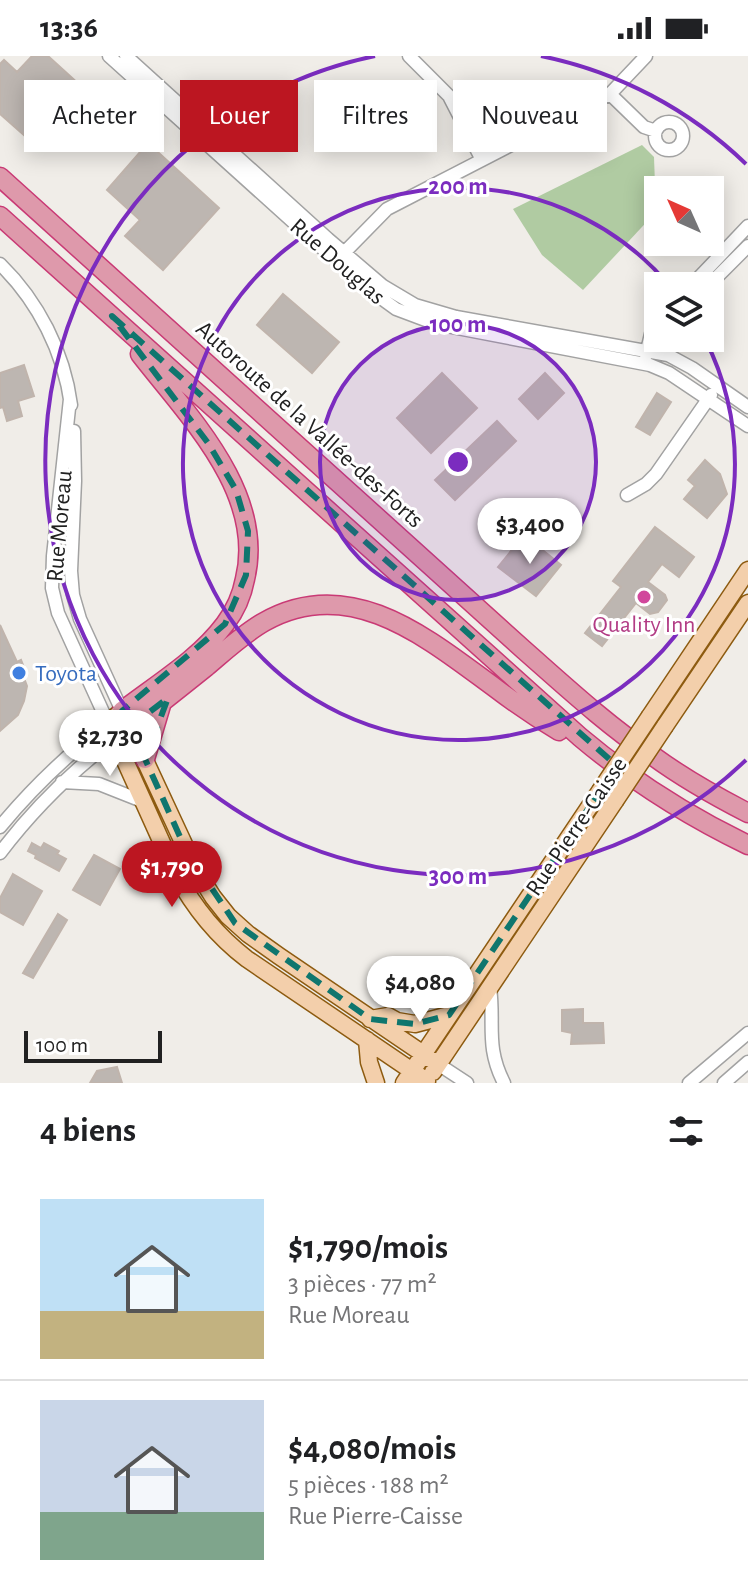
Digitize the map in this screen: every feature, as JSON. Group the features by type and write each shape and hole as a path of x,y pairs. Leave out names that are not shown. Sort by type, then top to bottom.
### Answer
{"highway":[{"name":"Autoroute de la Vallée-des-Forts","path":"0,177 613,727 655,758 748,813"},
{"path":"0,216 541,703 620,768"},
{"path":"112,316 216,455 243,508 249,541 244,584 225,624 118,725"},
{"path":"118,725 162,702 244,636 272,618 307,607 349,606 384,617 427,640 525,710 685,811 748,845"},
{"path":"574,693 664,758 748,801"},
{"path":"145,759 162,702"}],"main road":[{"name":"Rue Pierre-Caisse","path":"408,1077 600,791 620,768 650,716 748,570"},
{"name":"Rue Pierre-Caisse","path":"427,1082 748,603"},
{"name":"Rue Moreau","path":"118,725 145,759 196,870 228,916 256,941 438,1064"},
{"name":"Rue Moreau","path":"118,725 142,801 182,886 215,931 247,959 367,1040 408,1077 427,1082"},
{"path":"370,1019 388,1016 415,1024 449,1015"},
{"path":"367,1040 369,1062 376,1083"}],"street":[{"path":"409,56 449,96 482,160"},
{"path":"340,257 387,209 610,94 646,56"},
{"name":"Rue Douglas","path":"120,58 340,257 405,300 472,320 649,358 681,360 748,407"},
{"path":"610,94 644,127 656,131"},
{"path":"705,272 748,227"},
{"path":"722,272 748,246"},
{"name":"Rue Moreau","path":"0,264 24,291 44,323 63,367 70,399 75,468 71,560 73,595 118,725"},
{"path":"649,358 650,352"},
{"path":"649,358 653,352"},
{"name":"Rue Douglas","path":"649,358 748,426"},
{"path":"627,495 656,474 718,386"},
{"name":"Rue Moreau","path":"70,399 52,588 58,613 118,725"},
{"path":"0,853 40,804 118,725"},
{"path":"0,827 47,775 118,725"},
{"path":"62,782 105,786 142,801"},
{"path":"490,987 493,1008 491,1044 504,1083"},
{"path":"689,1083 748,1033"},
{"path":"724,1083 748,1062"},
{"path":"438,1064 467,1083"}],"highlighted area":[{"path":"112,316 617,766 449,1015 415,1024 370,1019 235,923 186,850 145,759 168,698 130,727 122,711 225,624 246,575 248,531 236,490 208,443"}],"green space":[{"path":"642,145 654,157 655,176 644,176 644,225 583,290 542,255 513,209"}],"building":[{"path":"32,56 48,56 74,80 24,80 24,135 0,114 0,64 4,60 17,72"},
{"path":"140,152 158,152 219,208 163,270 125,236 140,220 107,190"},
{"path":"283,294 339,342 312,373 257,325"},
{"path":"24,365 34,396 18,401 22,416 7,421 3,407 0,408 0,373"},
{"path":"442,373 477,408 431,453 397,418"},
{"path":"545,373 564,393 538,419 519,399"},
{"path":"657,393 671,402 650,435 636,427"},
{"path":"497,421 516,441 455,500 435,480"},
{"path":"705,460 720,474 727,494 707,518 684,499 695,486 688,480"},
{"path":"655,527 694,557 679,577 662,564 648,582 667,600 658,612 650,614 636,603 602,646 585,633 621,587 613,581"},
{"path":"524,535 561,565 536,596 498,567"},
{"path":"0,625 17,662 21,660 27,675 24,678 27,686 18,715 0,731"},
{"path":"32,843 41,848 44,843 59,851 57,854 66,859 59,871 28,851"},
{"path":"94,855 120,869 100,905 73,890"},
{"path":"13,874 42,891 23,925 0,912 0,898"},
{"path":"58,914 67,920 33,978 23,973"},
{"path":"583,1009 583,1023 603,1023 604,1043 571,1044 572,1033 562,1031 562,1010"},
{"path":"117,1067 122,1083 90,1083 97,1071"}],"place":[{"name":"Quality Inn","path":"644,597"},
{"name":"Toyota","path":"19,673"}]}
